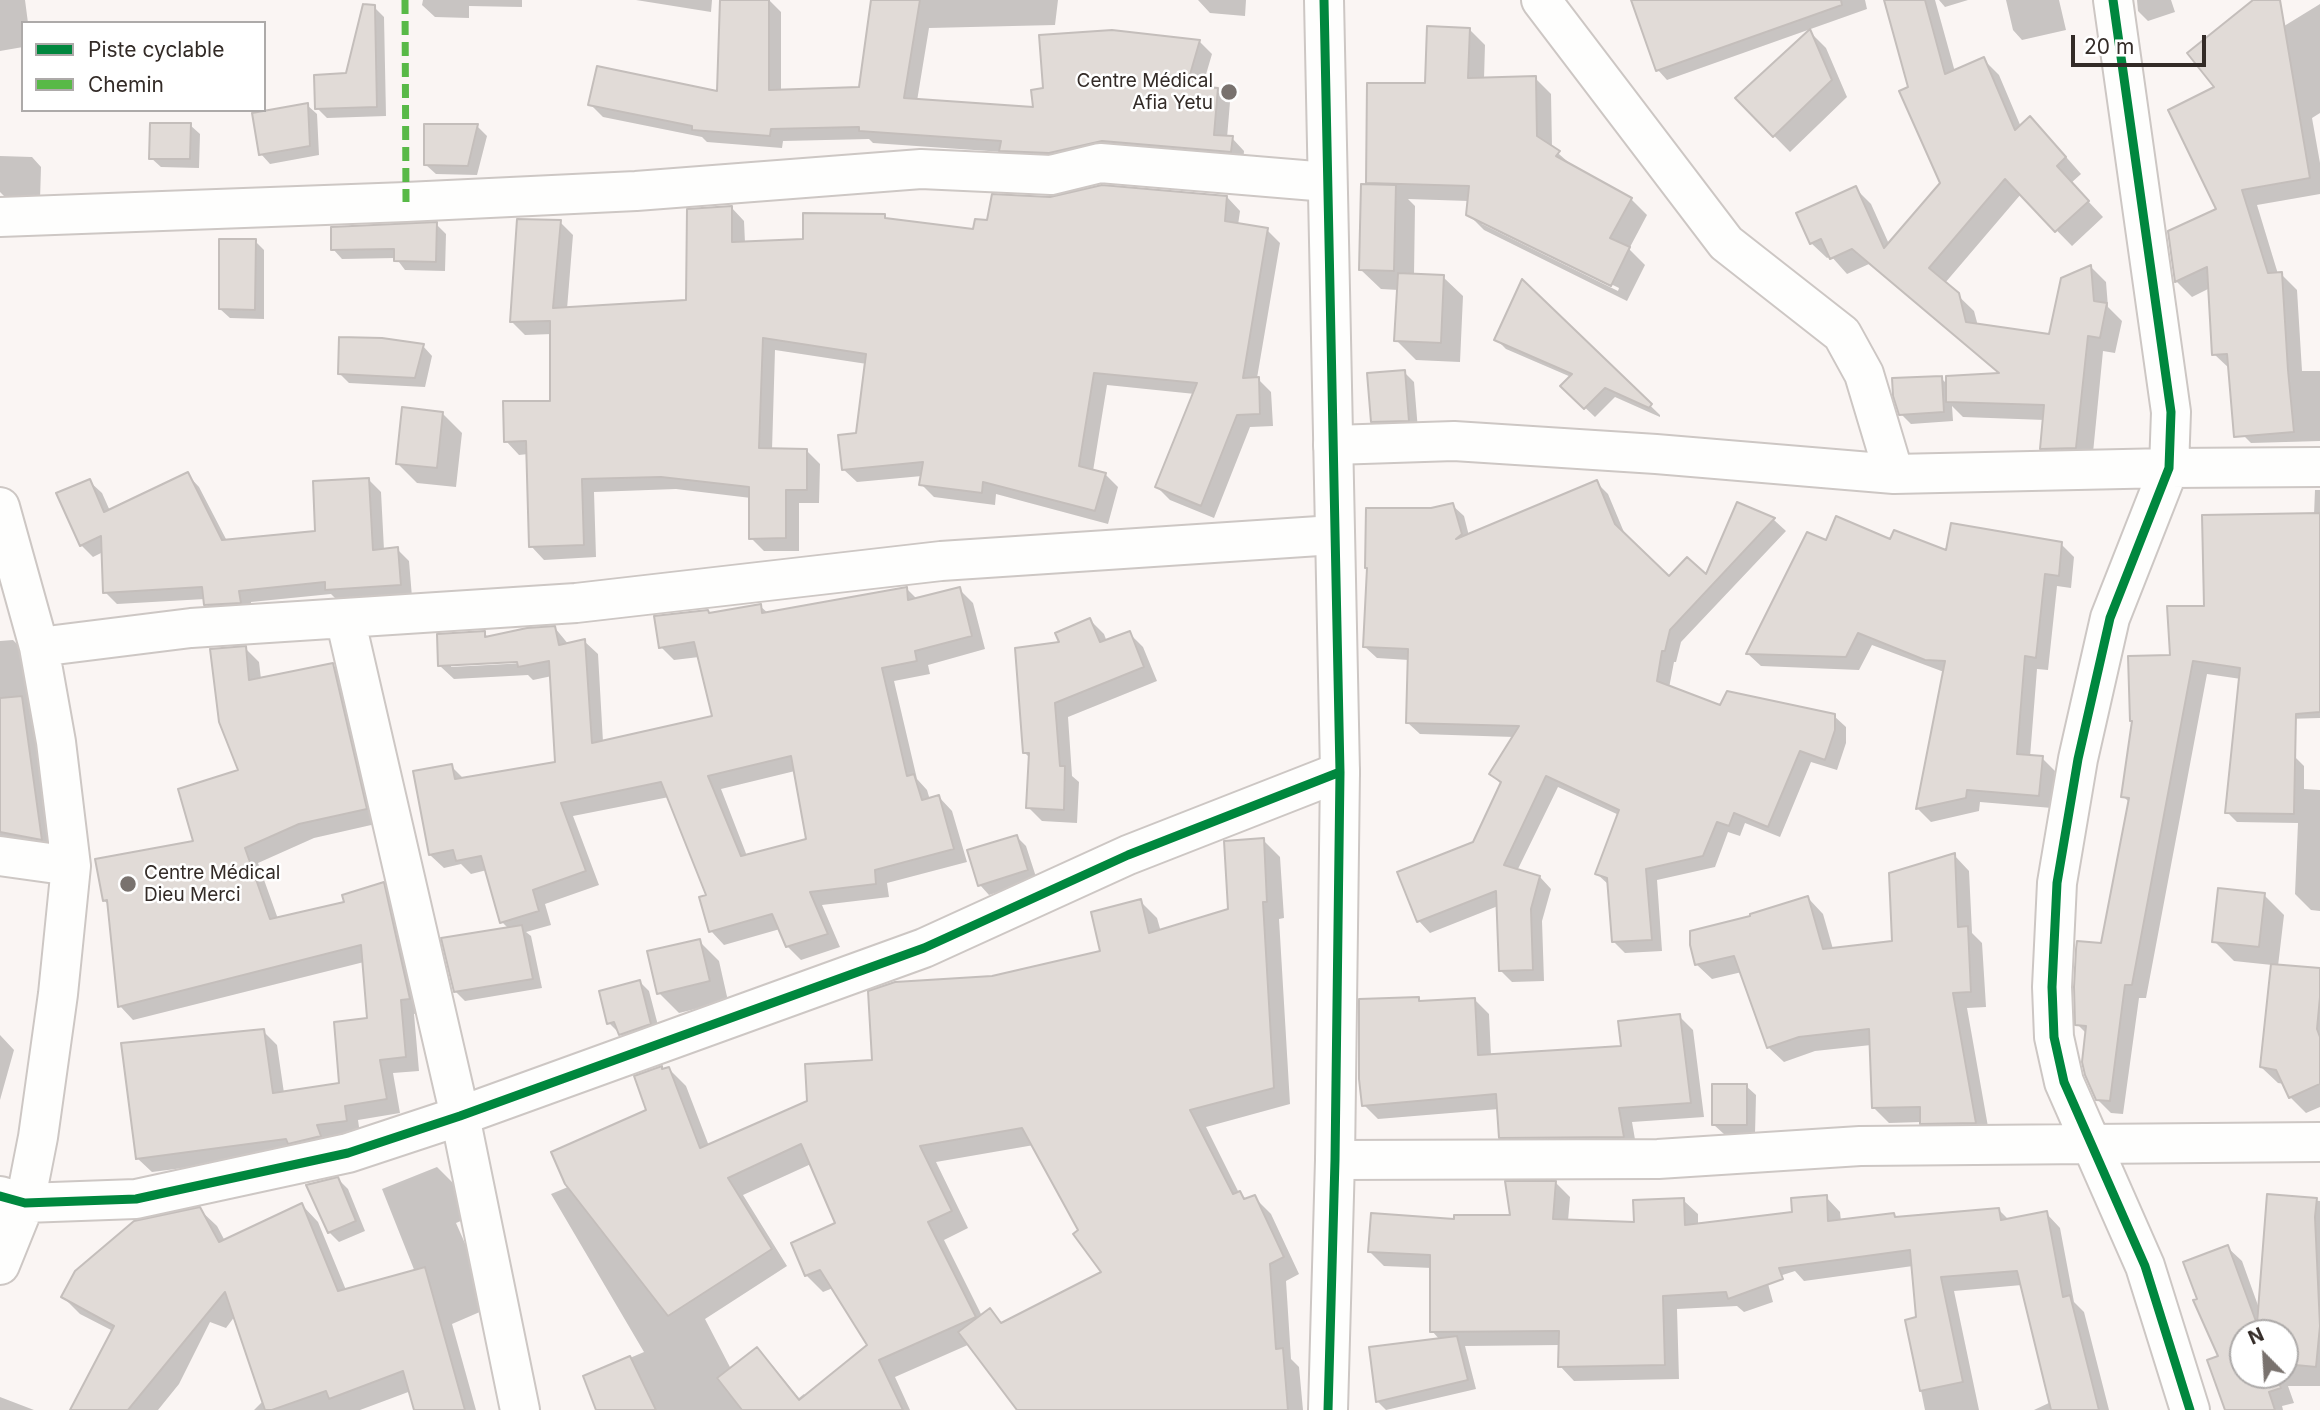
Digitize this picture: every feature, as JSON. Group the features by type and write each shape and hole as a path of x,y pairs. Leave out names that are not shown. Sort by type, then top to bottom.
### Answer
{"street":[{"path":"1324,0 1340,772 1335,1160 1328,1410"},
{"path":"1541,0 1726,243 1842,334 1864,374 1894,474"},
{"path":"2113,0 2171,412 2169,468 2110,618 2078,759 2057,883 2052,987 2054,1037 2064,1082 2145,1266 2190,1410"},
{"path":"0,217 609,192 920,169 1051,175 1100,163 1327,182"},
{"path":"1333,444 1454,441 1656,454 1894,474 2320,467"},
{"path":"0,507 39,646 56,742 71,866 58,995 38,1137 13,1200 0,1265"},
{"path":"39,646 191,628 576,603 942,561 1334,535"},
{"path":"345,618 460,1116 520,1410"},
{"path":"13,1200 136,1199 348,1153 460,1116 924,948 1128,855 1340,772"},
{"path":"0,856 71,866"},
{"path":"1335,1160 1658,1159 1860,1146 2320,1142"}],"building":[{"path":"720,0 769,0 769,90 859,87 871,0 920,0 904,98 1033,107 1031,90 1043,88 1039,35 1112,30 1200,40 1187,85 1218,88 1214,135 1233,136 1231,152 1102,141 1049,153 999,151 1001,141 859,131 859,127 771,129 770,136 692,130 692,126 588,105 597,66 717,91"},
{"path":"1631,0 1841,0 1842,5 1656,71"},
{"path":"1884,0 1925,0 1945,74 1984,57 2015,130 2030,116 2066,157 2057,166 2089,201 2055,232 2005,179 1929,268 1959,293 1966,322 2049,334 2061,278 2091,265 2094,301 2107,303 2100,338 2088,336 2076,448 2040,449 2044,405 1946,402 1946,376 1999,373 1852,249 1830,259 1821,239 1810,244 1796,213 1856,186 1884,248 1940,183 1899,91 1908,87"},
{"path":"2253,0 2280,0 2310,178 2242,190 2268,273 2282,272 2294,432 2234,437 2227,354 2212,355 2207,267 2175,282 2168,231 2216,209 2168,110 2214,87 2187,53"},
{"path":"363,4 375,5 377,107 315,109 314,75 346,73"},
{"path":"1427,26 1470,28 1468,78 1536,76 1537,136 1560,151 1556,156 1632,198 1610,238 1630,247 1611,286 1466,215 1469,186 1366,183 1367,83 1425,83"},
{"path":"1810,29 1832,80 1773,137 1735,98"},
{"path":"308,103 310,146 259,155 252,113"},
{"path":"150,123 191,123 190,159 149,159"},
{"path":"424,124 478,124 468,166 424,165"},
{"path":"1361,184 1396,185 1394,271 1359,270"},
{"path":"1102,185 1227,196 1225,221 1268,228 1243,378 1259,377 1260,414 1237,415 1201,506 1155,487 1197,383 1094,373 1079,466 1106,473 1095,511 983,482 982,493 919,485 923,462 842,470 838,435 856,433 866,354 763,338 759,448 807,449 807,490 786,490 786,538 749,539 749,487 661,477 582,479 584,545 529,547 526,441 504,442 503,401 550,401 550,321 510,322 517,219 561,220 553,308 686,300 687,209 732,206 732,242 803,239 803,213 885,214 885,218 973,229 975,219 987,220 992,194 1050,197"},
{"path":"437,222 436,262 394,261 394,249 331,250 331,227"},
{"path":"219,239 256,239 255,310 219,309"},
{"path":"1398,273 1444,275 1441,343 1394,341"},
{"path":"1522,279 1652,404 1649,408 1605,388 1584,409 1560,386 1572,374 1494,340"},
{"path":"339,337 382,338 424,344 415,378 338,374"},
{"path":"1405,370 1409,421 1371,422 1367,373"},
{"path":"1942,376 1944,412 1899,415 1893,396 1892,378"},
{"path":"402,407 443,412 437,468 396,464"},
{"path":"188,472 222,540 315,531 313,481 369,478 373,550 398,547 401,585 325,590 325,582 239,591 241,603 204,605 202,587 103,593 101,536 80,546 56,493 90,479 104,512"},
{"path":"1597,480 1615,524 1669,576 1687,557 1706,574 1737,502 1775,518 1670,630 1665,651 1662,651 1657,681 1720,705 1727,691 1835,714 1835,730 1825,760 1800,751 1768,827 1734,813 1729,826 1717,822 1703,856 1646,869 1652,940 1612,942 1607,878 1595,874 1619,810 1546,776 1504,865 1540,876 1531,909 1533,970 1499,971 1496,891 1417,922 1397,872 1473,842 1501,782 1489,774 1519,726 1406,723 1408,649 1363,647 1367,568 1366,508 1431,508 1453,503 1462,534 1456,539"},
{"path":"2320,513 2320,712 2296,714 2294,814 2225,813 2240,668 2193,661 2132,985 2125,985 2110,1101 2096,1100 2082,1062 2086,1026 2075,1025 2076,949 2077,941 2101,943 2129,798 2121,797 2132,721 2128,656 2170,655 2167,606 2204,606 2202,515"},
{"path":"1836,516 1890,539 1894,530 1946,550 1951,523 2062,542 2059,576 2045,574 2036,658 2025,656 2017,754 2043,756 2039,796 1967,790 1966,798 1916,809 1945,661 1925,660 1858,633 1846,657 1746,654 1807,532 1826,540"},
{"path":"907,587 908,600 960,587 972,636 915,651 917,661 882,668 907,776 914,774 922,800 939,795 954,849 875,870 876,884 810,892 828,934 786,947 772,914 709,932 699,897 706,895 661,782 561,803 586,871 533,890 539,911 500,923 481,856 456,861 453,850 429,855 413,771 452,764 455,779 555,762 549,661 518,667 517,662 438,666 437,634 485,631 485,637 527,628 555,626 559,645 585,639 592,743 712,716 694,642 659,648 654,616 708,610 709,613 761,604 762,613","holes":["791,756 806,839 741,856 708,776"]},
{"path":"1090,618 1100,642 1130,631 1144,667 1055,703 1060,766 1065,766 1064,810 1026,808 1029,753 1023,753 1015,648 1059,642 1055,633"},
{"path":"246,646 249,680 333,663 367,809 299,824 245,848 270,919 344,902 342,895 384,882 410,999 401,1000 406,1057 380,1060 387,1099 345,1106 347,1121 317,1125 321,1136 288,1144 286,1139 136,1159 121,1043 264,1029 273,1093 339,1083 334,1022 367,1018 361,945 118,1007 107,900 103,901 95,859 193,841 178,789 238,770 219,722 210,649"},
{"path":"22,696 42,840 0,832 0,698"},
{"path":"1017,835 1028,870 978,886 967,850"},
{"path":"1264,838 1267,902 1263,902 1274,1088 1190,1110 1233,1194 1240,1191 1244,1199 1255,1195 1284,1257 1270,1264 1276,1349 1283,1348 1288,1410 1017,1410 958,1332 990,1308 1001,1323 1101,1272 1073,1234 1078,1230 1022,1128 920,1146 952,1211 928,1222 976,1317 879,1360 903,1410 742,1410 717,1378 757,1347 799,1400 867,1345 820,1270 805,1276 791,1243 835,1223 801,1144 728,1178 772,1249 668,1316 565,1184 551,1152 646,1110 634,1076 662,1066 662,1069 669,1067 700,1148 807,1101 805,1064 872,1060 868,991 895,982 992,976 1100,951 1091,912 1141,899 1149,933 1228,909 1224,841"},
{"path":"1955,853 1958,927 1968,926 1971,992 1953,993 1976,1123 1920,1124 1920,1107 1872,1108 1869,1029 1799,1037 1767,1048 1734,956 1695,965 1690,931 1750,916 1808,896 1823,949 1892,941 1889,873"},
{"path":"2218,888 2265,893 2259,947 2212,942"},
{"path":"522,925 533,979 454,992 441,938"},
{"path":"700,939 710,981 657,994 647,951"},
{"path":"2271,964 2320,968 2317,1029 2320,1037 2320,1084 2289,1098 2276,1070 2260,1067"},
{"path":"640,980 651,1024 619,1035 614,1022 607,1024 599,991"},
{"path":"1419,997 1419,1001 1475,998 1478,1055 1621,1046 1618,1021 1680,1014 1691,1103 1619,1108 1624,1137 1499,1138 1496,1094 1362,1106 1359,1079 1359,999"},
{"path":"1712,1084 1747,1084 1747,1125 1712,1125"},
{"path":"338,1177 356,1221 328,1233 306,1185"},
{"path":"1505,1181 1556,1181 1553,1219 1634,1222 1633,1200 1684,1198 1685,1225 1792,1212 1791,1198 1827,1195 1828,1221 1894,1213 1895,1217 1999,1208 2001,1220 2047,1211 2063,1297 2070,1295 2099,1410 2051,1410 2017,1271 1941,1277 1963,1382 1920,1391 1905,1320 1916,1317 1910,1250 1779,1268 1783,1279 1728,1299 1726,1292 1663,1296 1665,1365 1558,1367 1559,1331 1430,1332 1430,1255 1368,1252 1371,1213 1454,1219 1454,1215 1510,1215"},
{"path":"2267,1194 2317,1198 2315,1217 2320,1326 2316,1367 2299,1365 2299,1319 2257,1319"},
{"path":"302,1203 338,1291 425,1267 465,1410 414,1410 403,1371 329,1399 326,1391 265,1410 225,1292 128,1410 70,1410 114,1326 61,1297 75,1271 134,1221 200,1207 219,1242"},
{"path":"2228,1245 2255,1319 2229,1319 2229,1389 2278,1389 2269,1392 2275,1410 2225,1410 2207,1360 2218,1356 2193,1300 2197,1299 2183,1262"},
{"path":"1457,1336 1468,1380 1376,1402 1369,1347"},
{"path":"630,1356 656,1410 596,1410 583,1376"}],"marked path":[{"path":"405,0 406,202"}],"cycle path":[{"path":"1324,0 1340,772 1335,1160 1328,1410"},
{"path":"2113,0 2171,412 2169,468 2110,618 2078,759 2057,883 2052,987 2054,1037 2064,1082 2145,1266 2190,1410"},
{"path":"0,1196 25,1203 136,1199 348,1153 460,1116 924,948 1128,855 1340,772"}],"place":[{"name":"Centre Médical Afia Yetu","path":"1229,92"},
{"name":"Centre Médical Dieu Merci","path":"128,884"}]}
